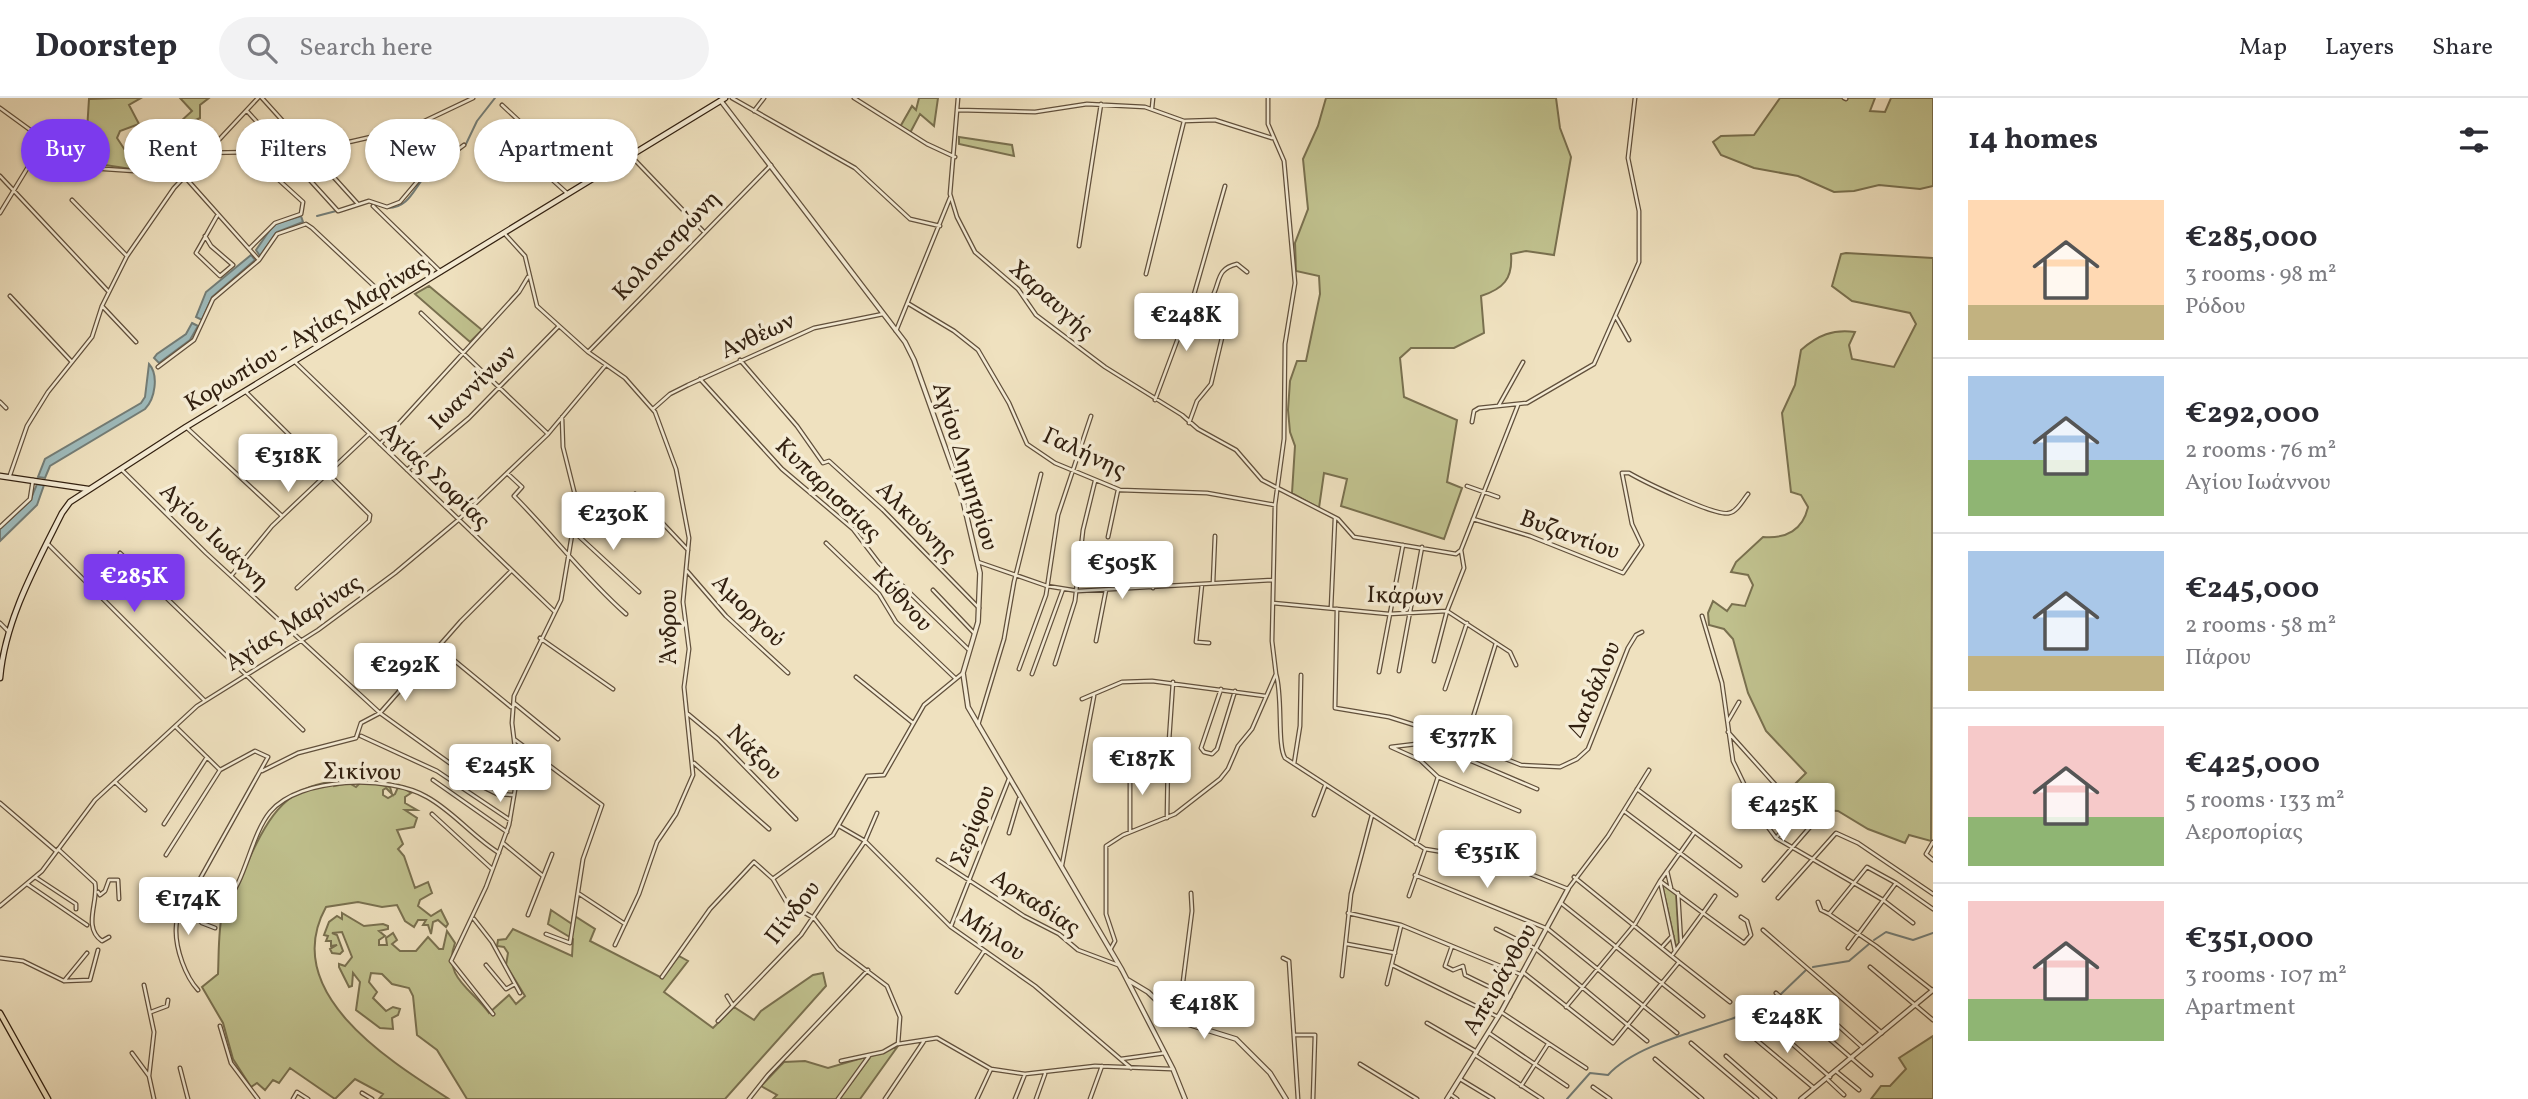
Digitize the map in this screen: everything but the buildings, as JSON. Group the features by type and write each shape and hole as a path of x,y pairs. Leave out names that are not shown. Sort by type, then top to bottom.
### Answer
{"main road":[{"name":"Κορωπίου - Αγίας Μαρίνας","path":"638,152 723,99"},
{"name":"Κορωπίου - Αγίας Μαρίνας","path":"0,678 8,631 65,508 88,489 186,427 586,183"},
{"path":"0,476 10,475 88,489"},
{"path":"0,1013 46,1098"}],"street":[{"path":"222,137 260,98 280,119"},
{"path":"433,119 473,98"},
{"path":"732,98 855,168 910,219 940,226"},
{"path":"754,111 764,98"},
{"path":"854,98 927,144 955,157"},
{"name":"Χαραυγής","path":"958,98 950,197 975,252 1016,287 1036,315 1067,341 1189,423 1236,450 1262,480 1335,518 1360,540 1403,544 1456,554 1461,550"},
{"path":"1152,108 1153,98"},
{"path":"1268,98 1268,124 1284,161 1295,283 1285,344 1284,439 1275,505 1273,603 1276,674 1282,719 1280,748 1285,758 1325,786 1425,849 1497,861 1568,889"},
{"path":"1472,422 1474,411 1499,405 1527,403 1591,367 1616,317 1640,254 1639,211 1628,159 1635,98"},
{"name":"Αγίου Δημητρίου","path":"723,99 911,352 961,492 978,562 979,608 963,673 968,707 1010,776 1019,799 1119,965 1173,1069 1185,1099"},
{"path":"958,110 1035,112 1101,104 1152,108 1184,121 1215,120 1272,138"},
{"path":"1079,246 1101,104"},
{"path":"502,105 586,183"},
{"path":"0,108 21,123"},
{"path":"247,111 254,119"},
{"path":"1146,274 1184,121"},
{"path":"460,148 464,145"},
{"path":"638,163 703,231"},
{"name":"Κολοκοτρώνη","path":"588,352 771,164"},
{"path":"0,176 108,292"},
{"path":"0,213 21,179"},
{"path":"10,475 27,426 47,392 92,337 108,292 127,256 180,182"},
{"path":"188,182 258,259"},
{"path":"250,248 271,225 301,214 302,200 282,182"},
{"path":"311,182 338,211 373,201 384,206 394,205 405,198 416,182"},
{"path":"338,182 358,205"},
{"path":"555,182 568,194"},
{"path":"1155,400 1193,298 1225,186"},
{"path":"896,331 950,197"},
{"path":"72,200 127,256"},
{"path":"373,206 441,272"},
{"path":"205,236 211,246 233,265 220,276 196,254 205,236 217,216"},
{"path":"158,368 194,340 213,299 258,259 277,234 306,224 391,302"},
{"name":"Άνδρου","path":"504,233 525,256 537,306 605,366 625,378 653,409 676,469 689,551 682,603 689,649 684,687 694,763 690,788 657,842 615,945"},
{"path":"1193,298 1211,299 1218,276 1225,268 1237,264 1247,272"},
{"path":"380,444 519,292 529,276"},
{"path":"10,296 72,362"},
{"path":"1189,423 1197,401 1210,387 1231,300"},
{"name":"Γαλήνης","path":"909,304 954,331 978,350 1013,411 1027,444 1072,471 1118,490 1194,491 1275,505"},
{"path":"102,306 136,342"},
{"path":"421,313 548,434"},
{"name":"Ανθέων","path":"653,409 670,394 699,379 814,328 883,314"},
{"path":"1616,317 1629,340"},
{"name":"Ιωαννίνων","path":"407,470 455,430 558,327"},
{"name":"Αλκυόνης","path":"740,360 797,426 823,463 829,461 883,510 979,608"},
{"name":"Αγίας Σοφίας","path":"294,361 555,612"},
{"path":"1499,405 1522,362"},
{"name":"Αγίας Μαρίνας","path":"0,906 35,877 85,811 204,700 302,641 374,590 457,520 548,434 605,366"},
{"name":"Κυπαρισσίας","path":"699,379 774,460 816,500 853,529 879,563 968,649"},
{"path":"245,391 369,512 370,518 297,588"},
{"path":"0,402 6,408"},
{"path":"1434,661 1447,611 1464,568 1461,550 1518,405"},
{"path":"1019,669 1047,586 1058,515 1091,416"},
{"path":"493,1014 452,961 500,853 510,820 519,772 514,739 513,702 565,585 576,499 563,447 562,417"},
{"path":"186,427 282,516"},
{"path":"231,576 282,516 369,434"},
{"name":"Αγίου Ιωάννη","path":"120,469 380,713 484,787 496,794 513,795"},
{"path":"507,473 522,487 514,496 626,614"},
{"name":"Βυζαντίου","path":"1473,519 1530,536 1620,573 1626,571 1642,545 1632,524 1622,473 1629,473 1706,508 1726,514 1734,511 1748,494"},
{"path":"978,727 1004,639 1016,573 1041,474"},
{"path":"0,527 30,499 33,480"},
{"path":"1055,664 1078,591 1083,530 1094,481"},
{"path":"1467,486 1498,497"},
{"path":"1108,537 1118,490"},
{"path":"635,494 689,551"},
{"path":"1331,608 1335,518"},
{"path":"572,530 639,592"},
{"path":"1213,583 1215,536"},
{"name":"Κύθνου","path":"826,543 878,594 896,622 955,678"},
{"path":"47,544 204,700"},
{"path":"1379,672 1403,544"},
{"path":"1399,671 1422,547"},
{"path":"120,553 303,730"},
{"path":"978,562 1047,586 1078,591 1273,580"},
{"path":"1153,588 1156,562"},
{"path":"359,735 361,723 380,713 511,570"},
{"name":"Αμοργού","path":"686,571 726,616 788,673"},
{"path":"1202,584 1196,642 1209,643"},
{"path":"1032,674 1063,589"},
{"path":"933,590 974,634"},
{"path":"1096,641 1106,590"},
{"name":"Ικάρων","path":"1273,603 1389,614 1447,611 1510,652 1516,665"},
{"name":"Δαιδάλου","path":"1337,609 1335,708 1389,717 1529,767 1560,768 1588,749 1628,648 1636,635 1642,632"},
{"path":"1702,617 1719,669 1733,761 1759,815 1776,838 1854,883 1913,923"},
{"path":"0,623 8,631"},
{"path":"1444,689 1467,623"},
{"path":"540,638 613,689"},
{"path":"1465,743 1496,643"},
{"path":"438,647 512,708"},
{"path":"773,879 833,835 867,776 884,775 924,705 963,673"},
{"path":"1110,950 1115,940 1106,914 1106,846 1130,832 1167,818 1224,774 1238,746 1252,729 1276,674"},
{"path":"1294,764 1300,726 1301,675"},
{"path":"856,677 913,723"},
{"path":"1082,699 1122,682 1173,682 1265,696"},
{"path":"1167,818 1173,682"},
{"path":"1221,689 1201,748 1212,754 1217,749 1235,691"},
{"path":"1060,868 1070,832 1094,695"},
{"path":"513,702 558,739"},
{"path":"1728,721 1739,702"},
{"name":"Νάξου","path":"686,713 718,739 796,819"},
{"path":"176,727 220,770"},
{"path":"1728,732 1783,792 1759,815"},
{"path":"259,773 298,752 319,745 346,742 359,735"},
{"path":"359,735 437,771 510,820"},
{"path":"514,739 602,805 583,859 570,943 546,934"},
{"path":"1433,740 1469,760 1537,789"},
{"path":"1453,740 1433,740 1391,747 1420,760 1438,777 1518,811"},
{"path":"166,855 220,770 233,761 260,752 266,754 268,760 197,886 184,890 178,899 180,909 176,939 185,968 198,990"},
{"path":"164,824 207,757"},
{"path":"1130,761 1130,832"},
{"path":"694,763 769,830"},
{"name":"Απειράνθου","path":"1448,1097 1510,997 1574,877 1608,835 1649,770"},
{"name":"Σερίφου","path":"951,927 1010,776"},
{"path":"1416,844 1438,777"},
{"path":"433,780 507,832"},
{"path":"115,782 145,810"},
{"name":"Σικίνου","path":"197,886 199,897 208,905 217,908 225,903 272,810 319,785 375,784 415,790 433,800 500,853"},
{"path":"1314,815 1325,786"},
{"path":"1637,789 1740,866"},
{"path":"1009,833 1019,799"},
{"path":"0,803 94,881 100,895 109,880 118,880 119,899"},
{"path":"1622,810 1736,895"},
{"path":"1776,838 1799,812"},
{"name":"Πίνδου","path":"718,1021 802,935 864,841 877,813"},
{"path":"432,814 492,869"},
{"path":"1342,976 1348,913 1366,830 1373,814"},
{"path":"1764,880 1816,819"},
{"name":"Μήλου","path":"839,826 864,841 951,927 1035,986 1131,1068"},
{"path":"1566,1007 1635,924 1678,851 1694,833"},
{"path":"1778,898 1836,833 1858,843 1933,894"},
{"path":"1933,842 1926,854 1933,860"},
{"path":"503,843 543,877"},
{"path":"1409,896 1425,849"},
{"path":"528,915 552,854"},
{"name":"Αρκαδίας","path":"938,860 1024,916 1059,934 1087,956 1119,965"},
{"path":"662,977 710,909 748,865 757,862 773,879 787,903 814,918 838,949 881,978 894,996 900,1017 898,1044"},
{"path":"1829,914 1867,867 1931,907 1933,902"},
{"path":"1666,870 1671,888"},
{"path":"1415,876 1548,929 1677,1033"},
{"path":"35,877 76,904 76,909"},
{"path":"1574,877 1674,953"},
{"path":"1660,881 1744,943 1751,935 1747,921 1741,917"},
{"path":"1660,881 1674,953 1679,961 1730,1002"},
{"path":"1848,948 1896,883"},
{"path":"27,884 88,925"},
{"path":"97,888 92,911 94,930 102,941 107,941 109,937"},
{"path":"1655,890 1663,894"},
{"path":"577,893 625,924"},
{"path":"1178,1021 1192,911 1191,893"},
{"path":"1678,893 1681,944"},
{"path":"1674,953 1715,896"},
{"path":"178,899 202,923 215,928"},
{"path":"1801,1099 1837,1072 1933,990 1860,933 1821,910 1818,902"},
{"path":"1562,903 1703,1016"},
{"path":"1348,913 1401,925 1523,974 1613,1043 1679,961"},
{"path":"473,918 492,942 520,993"},
{"path":"1387,984 1401,925"},
{"path":"1680,928 1688,934"},
{"path":"1496,929 1536,949 1647,1041"},
{"path":"1763,930 1883,1033"},
{"path":"1663,946 1672,936"},
{"path":"1346,943 1395,953"},
{"path":"1453,945 1445,966 1453,970 1463,966 1465,975 1510,997"},
{"path":"0,958 23,961 64,981 92,980 98,950"},
{"path":"957,992 984,951"},
{"path":"64,981 87,953"},
{"path":"1283,958 1289,961 1298,1099"},
{"path":"486,964 506,989 515,984"},
{"path":"1392,964 1498,1017"},
{"path":"1870,967 1933,1020"},
{"path":"749,1099 768,1075 868,970"},
{"path":"1126,980 1148,992 1178,1021 1236,1039 1270,1073 1286,1099"},
{"path":"144,985 155,1042 149,1076 154,1099"},
{"path":"1776,993 1871,1075"},
{"path":"727,996 732,1004"},
{"path":"150,1012 167,1006 168,1000"},
{"path":"1501,1012 1586,1068"},
{"path":"1823,1012 1863,1048"},
{"path":"1758,1014 1844,1095"},
{"path":"1427,1023 1542,1099"},
{"path":"220,1026 231,1063 258,1099"},
{"path":"1741,1027 1814,1089"},
{"path":"1489,1032 1567,1086"},
{"path":"1295,1035 1315,1035 1313,1099"},
{"path":"885,1099 926,1039"},
{"path":"841,1061 870,1055 898,1044 926,1039 945,1041 991,1069 1025,1074 1102,1066 1173,1069"},
{"path":"1521,1086 1548,1043"},
{"path":"1691,1043 1757,1099"},
{"path":"132,1053 149,1076"},
{"path":"1121,1059 1165,1053"},
{"path":"838,1099 870,1055"},
{"path":"1726,1056 1776,1099"},
{"path":"1655,1059 1702,1099"},
{"path":"1360,1065 1417,1099"},
{"path":"1090,1099 1102,1066"},
{"path":"180,1068 188,1099"},
{"path":"977,1099 991,1069"},
{"path":"1837,1072 1859,1090"},
{"path":"1015,1099 1025,1074"},
{"path":"1036,1099 1045,1074"},
{"path":"1460,1079 1493,1099"},
{"path":"1594,1087 1610,1099"},
{"path":"293,1099 297,1092 309,1099"},
{"path":"362,1093 372,1099"},
{"path":"1448,1097 1457,1099"}],"green space":[{"path":"141,98 129,105 136,119 124,119 124,130 120,131 117,138 124,149 124,168 110,166 110,119 88,119 89,99"},
{"path":"180,98 209,98 200,105 200,118 183,119 192,111"},
{"path":"919,98 938,98 934,126 920,114 910,133 900,127 912,106 916,110"},
{"path":"1326,98 1556,98 1560,128 1571,157 1554,255 1526,251 1511,254 1510,270 1505,282 1481,296 1484,333 1454,348 1411,348 1400,358 1404,397 1457,420 1447,482 1462,488 1444,539 1341,506 1347,479 1324,473 1319,508 1292,493 1295,446 1290,432 1288,410 1290,381 1297,361 1306,361 1320,294 1319,276 1296,271 1295,243 1308,209 1303,159 1318,126"},
{"path":"1780,98 1875,98 1870,111 1885,112 1891,98 1933,98 1933,186 1920,189 1879,185 1834,192 1798,176 1754,168 1721,155 1713,142 1721,136 1754,135"},
{"path":"959,137 1012,145 1014,156 959,144"},
{"path":"1841,254 1933,258 1931,841 1909,835 1905,843 1868,829 1838,811 1820,810 1806,803 1810,796 1796,783 1806,773 1766,731 1748,693 1733,639 1724,629 1709,625 1708,613 1713,601 1727,611 1732,604 1745,606 1753,585 1748,575 1731,572 1736,562 1763,537 1779,536 1792,531 1806,515 1808,507 1801,495 1791,492 1782,413 1795,385 1801,350 1826,334 1855,332 1849,345 1852,359 1894,367 1916,324 1910,313 1852,301 1832,286"},
{"path":"429,286 482,330 470,342 415,294"},
{"path":"363,780 390,787 392,794 386,788 383,790 383,795 388,798 395,794 399,785 411,793 405,797 405,803 417,810 405,810 417,818 414,827 397,830 403,844 398,849 404,856 415,888 428,882 432,893 420,900 418,906 431,916 441,910 448,924 446,927 438,920 433,922 431,934 428,925 423,925 426,920 418,920 414,927 405,921 397,905 382,907 358,902 326,907 315,938 317,967 328,995 347,1020 371,1044 449,1099 379,1099 383,1094 355,1079 335,1099 290,1068 279,1083 273,1080 265,1090 257,1083 251,1087 233,1059 223,1023 202,987 218,974 220,925 224,905 274,814 285,802 313,786 332,782 334,786 349,783 356,787"},
{"path":"1662,884 1676,894 1679,943 1676,947"},
{"path":"551,910 572,924 573,915 595,929 590,941 662,978 679,956 688,961 664,992 713,1028 734,1007 754,1020 761,1011 813,975 823,973 826,986 725,1099 467,1099 437,1050 417,1035 413,996 409,988 392,984 382,974 371,973 369,982 377,992 373,998 386,1011 393,1007 400,1009 398,1015 392,1018 393,1029 380,1028 356,1010 360,982 353,973 352,986 349,987 339,967 339,964 345,966 352,957 342,932 332,933 337,935 343,951 340,954 332,953 330,949 337,945 331,946 331,941 326,941 328,936 324,935 329,922 337,916 342,919 342,913 364,926 388,926 388,929 379,931 385,936 379,940 379,945 387,945 386,938 393,933 397,940 392,944 400,951 416,951 428,937 439,949 443,949 447,931 455,943 452,965 456,974 489,1013 509,995 516,1004 525,996 506,965 508,953 504,947 497,946 498,940 506,939 513,929 572,956 573,939 548,924"},
{"path":"1933,1036 1933,1099 1871,1099 1881,1086 1890,1086 1906,1069 1899,1058"},
{"path":"898,1046 860,1099 839,1099 871,1056"},
{"path":"869,1056 837,1099 773,1099 777,1095 761,1086 784,1062 805,1061 828,1068"}],"water":[{"path":"301,216 303,222 277,232 260,256 256,250 274,224"},
{"path":"251,255 255,260 212,297 202,320 196,317 206,292"},
{"path":"192,323 198,326 190,340 159,363 154,358 157,354 186,334"},
{"path":"149,364 154,374 154,387 145,409 50,466 45,478 38,477 45,459 141,403 145,397"},
{"path":"37,484 44,485 37,505 0,541 0,529 30,501"}],"waterway":[{"path":"466,144 477,121 495,98"},
{"path":"388,208 401,205 421,182"},
{"path":"317,216 363,204"},
{"path":"1874,940 1886,932 1913,940 1933,933"},
{"path":"1813,967 1849,961 1869,944"},
{"path":"1781,994 1806,970"},
{"path":"1567,1099 1590,1073 1608,1075 1620,1064 1652,1046 1742,1015 1775,997"}]}
